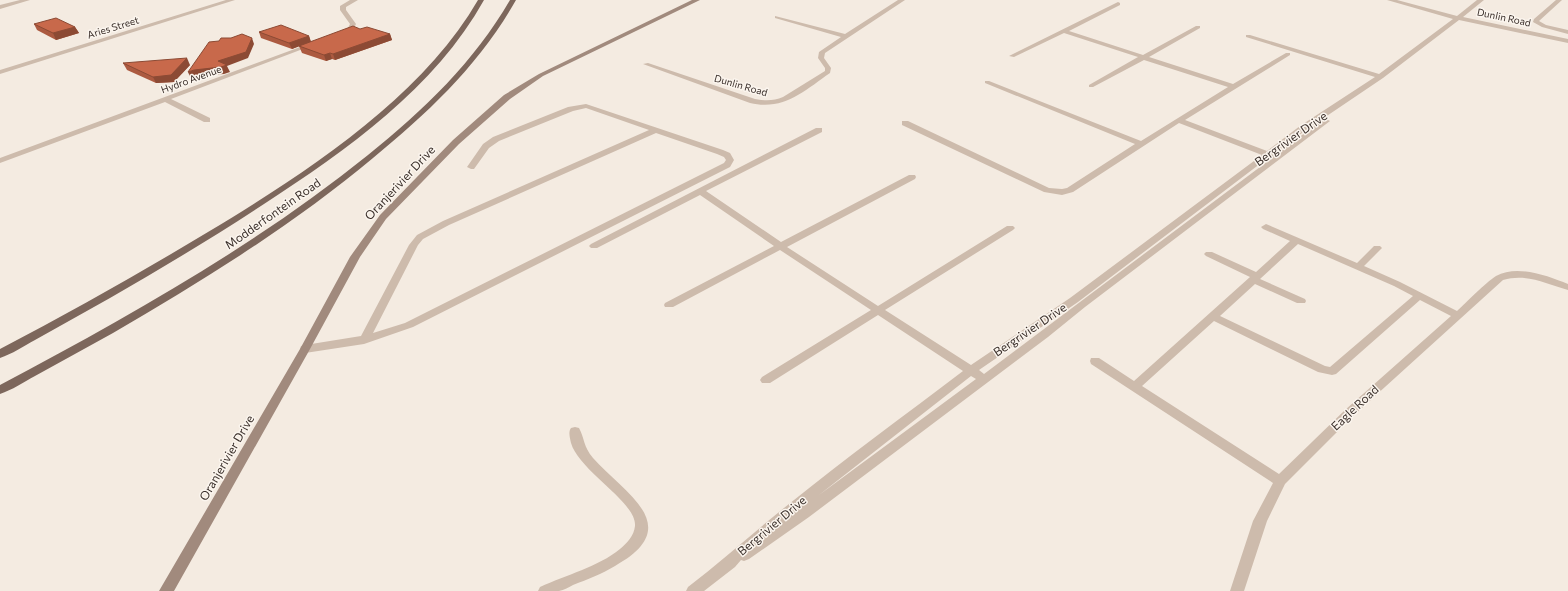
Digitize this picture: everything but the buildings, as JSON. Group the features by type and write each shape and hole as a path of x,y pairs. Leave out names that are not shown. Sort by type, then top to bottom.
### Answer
{"main road":[{"name":"Modderfontein Road","path":"0,354 168,260 250,210 324,160 380,117 421,78 451,46 473,16 481,0"},
{"name":"Modderfontein Road","path":"0,390 65,355 232,257 318,198 372,156 419,116 465,72 501,24 513,0"}],"street":[{"path":"0,7 27,0"},
{"name":"Aries Street","path":"0,72 232,0"},
{"path":"332,37 351,29 353,24 343,10 343,6 355,0"},
{"name":"Oranjerivier Drive","path":"166,591 305,349 355,257 383,217 421,177 486,114 508,96 541,75 697,0"},
{"path":"889,0 900,1"},
{"name":"Dunlin Road","path":"1390,0 1458,18 1568,41"},
{"name":"Bergrivier Drive","path":"693,591 806,498 970,371 1074,300 1303,128 1343,104 1381,77 1481,0"},
{"path":"1559,0 1536,20 1536,22 1544,26 1568,32"},
{"name":"Dunlin Road","path":"646,64 753,101 771,103 786,99 828,72 828,68 821,58 822,52 900,1"},
{"path":"1012,56 1118,4"},
{"path":"777,18 845,36"},
{"path":"1091,86 1198,26"},
{"path":"1064,31 1234,87"},
{"path":"1248,36 1381,77"},
{"name":"Hydro Avenue","path":"0,161 317,43"},
{"path":"905,123 1047,190 1062,192 1070,190 1140,144 1288,54"},
{"path":"987,82 1140,144"},
{"path":"165,99 207,120"},
{"name":"Bergrivier Drive","path":"725,566 757,547 984,380 1278,158 1330,117 1343,104"},
{"path":"305,349 386,335 409,325 716,172 727,165 730,160 727,155 720,152 592,107 579,107 496,139 486,146 471,167"},
{"path":"1180,121 1278,158"},
{"path":"364,340 414,245 420,237 446,223 656,130"},
{"path":"594,246 819,130"},
{"path":"669,305 912,177"},
{"path":"700,191 984,380"},
{"path":"1266,227 1296,241 1359,266 1457,315"},
{"path":"766,380 1010,228"},
{"path":"1135,386 1296,241"},
{"path":"1359,266 1378,248"},
{"path":"1209,254 1301,301"},
{"name":"Eagle Road","path":"1237,591 1260,521 1280,481 1349,413 1500,278 1510,274 1527,274 1568,287"},
{"path":"1212,316 1322,369 1332,370 1419,296"},
{"path":"1096,361 1280,481"},
{"path":"545,591 610,562 625,553 637,543 643,528 639,512 593,466 580,450 575,431"}]}
